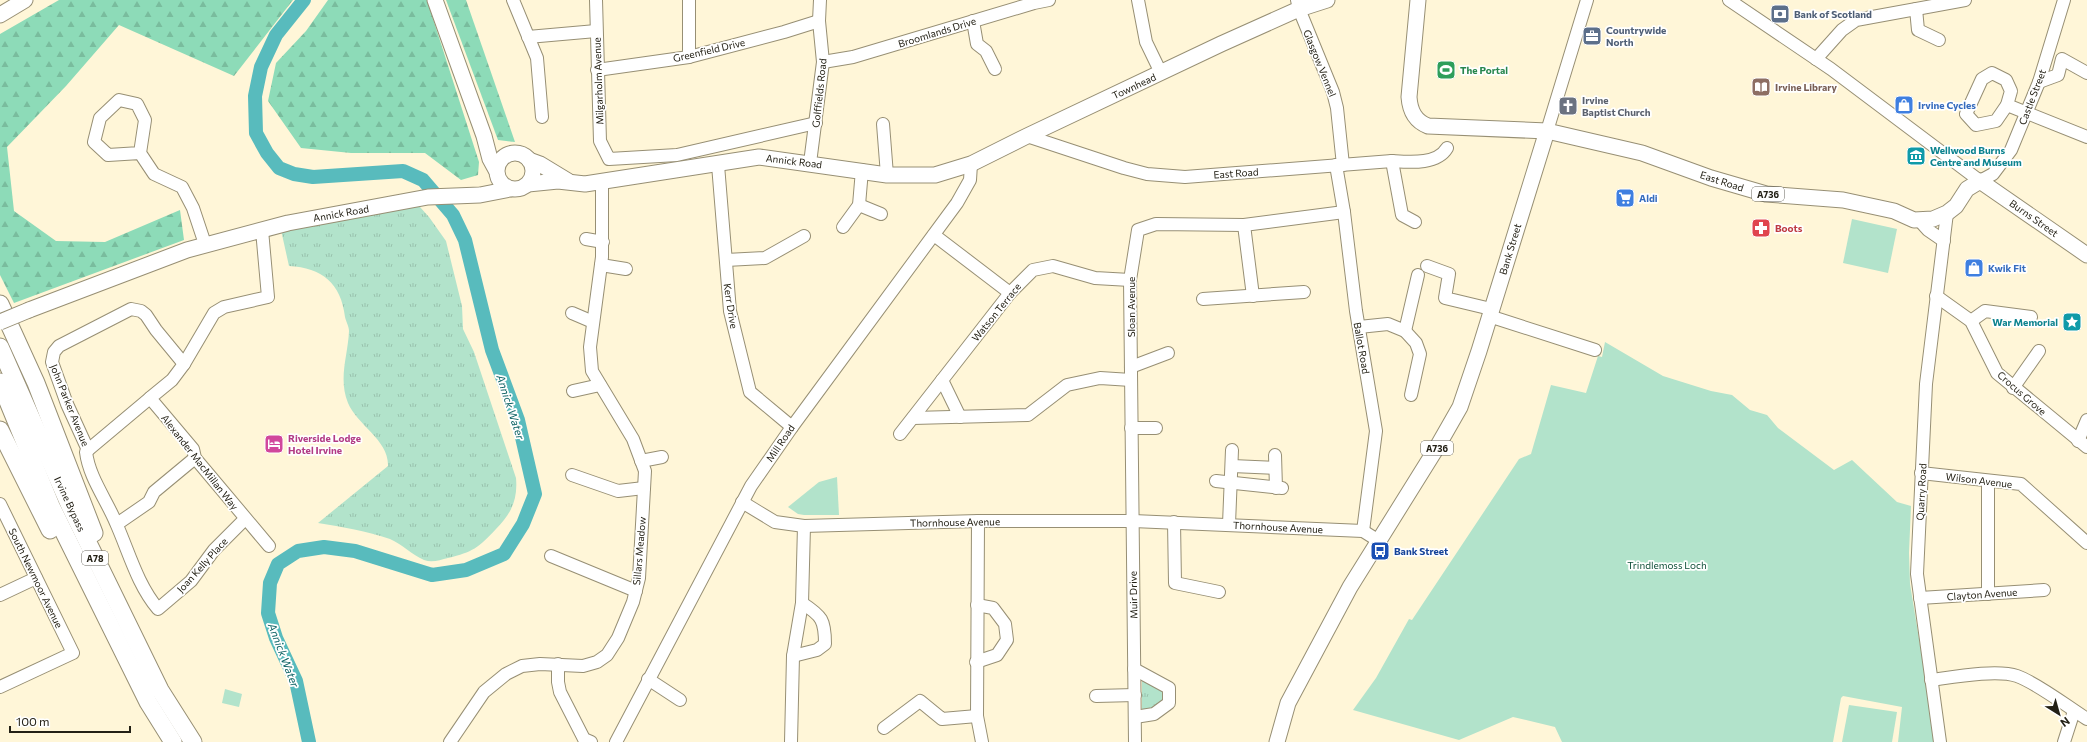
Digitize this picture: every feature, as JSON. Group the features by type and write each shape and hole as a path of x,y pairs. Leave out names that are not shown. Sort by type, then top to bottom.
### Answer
{"highway":[{"name":"A78","path":"0,304 36,383 90,523 160,690"},
{"name":"Irvine Bypass","path":"0,348 70,506 160,690 193,742"},
{"name":"Irvine Bypass","path":"0,382 51,506 148,702 173,742"},
{"name":"A78","path":"0,430 74,578 148,702"}],"main road":[{"path":"1,0 24,0"},
{"path":"0,15 24,0"},
{"path":"435,0 484,136 490,159 503,186 510,189 518,189 528,184 532,177 533,170 529,160"},
{"name":"Townhead","path":"971,164 1161,73 1298,5 1327,0"},
{"name":"East Road","path":"1418,0 1409,91 1411,108 1416,118 1428,126 1438,128 1547,131 1642,153 1716,180 1766,194 1843,200 1894,210 1914,220 1933,219 1947,213 1956,206 1967,189 1980,181"},
{"name":"Bank Street","path":"1277,742 1288,703 1350,587 1436,450 1460,407 1479,351 1547,131"},
{"path":"484,136 495,147 507,155"},
{"path":"480,195 496,172 499,162 507,155 519,153 570,183"},
{"name":"Annick Road","path":"528,184 547,181 585,184 759,157 810,162 887,175 935,176 971,164"},
{"name":"Burns Street","path":"1980,181 2087,255"},
{"name":"Annick Road","path":"0,322 117,275 205,244 310,218 428,197 480,195 510,189"}],"street":[{"path":"513,0 537,58 542,117"},
{"name":"Milgarholm Avenue","path":"596,0 600,141 609,160 677,155 816,123"},
{"path":"689,0 689,57"},
{"name":"Golffields Road","path":"810,162 824,62 819,21 820,0"},
{"name":"Broomlands Drive","path":"824,62 853,57 1034,1 1049,0"},
{"path":"1138,0 1146,42 1161,73"},
{"name":"Bank Street","path":"1547,131 1587,0"},
{"path":"1729,0 1816,59 1980,181"},
{"path":"1816,59 1842,30 1856,20 1864,17 1916,10 1965,0"},
{"name":"Castle Street","path":"1980,181 1993,174 2011,150 2039,82 2064,0"},
{"name":"Glasgow Vennel","path":"1298,5 1333,92 1337,108 1339,165"},
{"path":"1916,10 1918,30 1939,40"},
{"name":"Greenfield Drive","path":"597,70 689,57 784,32 819,21"},
{"path":"973,21 977,44 986,51 995,69"},
{"path":"528,37 596,31"},
{"path":"2039,82 2058,76 2062,59 2087,73"},
{"path":"140,153 108,155 94,142 100,118 119,100 137,104 145,120 140,153 154,174 182,187 193,208 205,244"},
{"path":"2007,105 2087,137"},
{"path":"883,124 887,175"},
{"name":"East Road","path":"1027,136 1124,168 1152,174 1185,177 1392,161 1419,162 1439,156 1444,153 1447,148"},
{"path":"1392,161 1402,215 1415,222"},
{"name":"Kerr Drive","path":"718,164 730,311 750,392 792,427"},
{"name":"Mill Road","path":"616,742 742,502 792,427 965,191 971,175 971,164"},
{"name":"Ballot Road","path":"1339,165 1359,327 1376,431 1363,531"},
{"path":"843,227 859,205 862,170"},
{"name":"Sillars Meadow","path":"450,742 484,692 506,674 522,666 558,664 583,666 597,662 606,655 618,638 636,591 639,578 644,471 633,439 592,371 590,347 603,242 602,182"},
{"path":"859,205 881,214"},
{"name":"Sloan Avenue","path":"1133,521 1130,280 1138,230 1156,224 1244,225 1344,212"},
{"name":"Quarry Road","path":"1940,742 1917,574 1926,384 1947,213"},
{"path":"1919,220 1928,230 1944,241"},
{"path":"1244,225 1253,296"},
{"path":"88,450 172,380 184,364 214,314 224,307 268,297 262,230"},
{"path":"934,235 1010,293"},
{"path":"726,260 765,258 804,236"},
{"path":"586,239 603,242"},
{"path":"601,265 626,269"},
{"name":"Watson Terrace","path":"900,434 1010,293 1033,270 1053,266 1096,278 1130,280"},
{"path":"1427,266 1449,274 1445,298 1595,350"},
{"path":"1405,331 1418,275"},
{"path":"1203,299 1304,292"},
{"name":"Crocus Grove","path":"1936,296 1971,321 1997,373 2013,388 2082,444"},
{"name":"John Parker Avenue","path":"158,609 152,602 130,561 116,524 88,465 86,452 88,450 67,404 52,362 54,352 59,346 131,309 141,310 184,364"},
{"path":"1971,321 1985,311 2031,317"},
{"path":"572,313 593,322"},
{"path":"1359,327 1388,324 1405,331 1416,343 1420,354 1411,395"},
{"path":"2013,388 2039,351"},
{"path":"1131,367 1168,353"},
{"path":"913,418 1028,415 1068,386 1100,378 1131,380"},
{"path":"942,380 960,417"},
{"path":"573,391 600,385"},
{"name":"Alexander MacMillan Way","path":"150,398 193,449 195,458 245,519 256,528 269,546"},
{"path":"2082,444 2087,420"},
{"path":"1131,428 1156,428"},
{"path":"1229,524 1232,450"},
{"path":"1216,481 1279,488 1275,468 1275,455"},
{"path":"641,462 662,457"},
{"path":"116,524 149,502 154,492 195,458"},
{"path":"1232,466 1275,468"},
{"name":"Wilson Avenue","path":"1922,473 2021,484 2087,543"},
{"path":"572,475 618,491 644,488"},
{"path":"1988,481 1988,594"},
{"name":"Thornhouse Avenue","path":"742,502 774,522 804,526 978,521 1174,522 1363,531 1379,541"},
{"name":"South Newmoor Avenue","path":"0,504 73,653 0,687"},
{"name":"Joan Kelly Place","path":"158,609 191,580 214,550 245,519"},
{"path":"978,521 976,662 977,716 982,742"},
{"name":"Muir Drive","path":"1133,521 1135,742"},
{"path":"1174,522 1175,583 1219,592"},
{"path":"791,742 793,656 802,603 804,526"},
{"path":"551,556 636,591"},
{"path":"0,595 36,578"},
{"name":"Clayton Avenue","path":"1920,598 2044,590"},
{"path":"793,656 817,650 825,644 825,625 815,612 802,603"},
{"path":"976,662 997,655 1007,640 1005,624 993,608 977,605"},
{"path":"558,664 558,682 560,692 585,741"},
{"path":"1134,669 1169,688 1169,703 1154,714 1135,717"},
{"path":"1931,680 1980,674 2012,674 2030,683 2087,719"},
{"path":"648,680 680,700"},
{"path":"1096,696 1135,695"},
{"path":"884,728 920,701 942,719 977,716"},
{"path":"2064,742 2074,711"}],"green space":[{"path":"59,0 293,0 234,76 119,25 66,86 7,147 14,211 56,241 105,242 180,210 184,240 14,303 0,275 0,34"},
{"path":"328,0 427,0 479,162 478,175 461,180 425,153 351,153 301,148 268,101 276,63 306,31"},
{"path":"446,0 466,0 515,142 498,140"},
{"path":"415,205 420,207 429,217 446,241 462,306 463,329 474,352 516,478 515,500 506,518 490,535 479,545 469,551 457,556 433,561 424,560 399,544 381,536 363,531 318,523 388,466 387,457 378,440 352,411 345,394 344,367 349,327 339,295 334,286 320,274 301,267 289,266 281,230"},
{"path":"1852,219 1897,229 1888,273 1843,263"},
{"name":"Trindlemoss Loch","path":"1605,342 1663,376 1711,391 1732,395 1750,410 1767,415 1778,428 1834,470 1852,460 1897,502 1911,506 1909,553 1910,584 1936,742 1898,742 1902,707 1843,696 1841,698 1833,742 1562,742 1555,727 1513,717 1459,740 1353,710 1376,678 1409,619 1412,620 1519,459 1531,454 1551,385 1586,393 1598,356 1602,357"},
{"path":"837,477 839,515 804,515 798,514 788,507 819,482"},
{"path":"1142,681 1150,681 1165,691 1165,699 1151,710 1142,710"},
{"path":"225,689 242,694 239,707 222,703"},
{"path":"1849,705 1897,712 1892,742 1842,742"}],"waterway":[{"name":"Annick Water","path":"304,0 276,35 261,67 255,96 256,133 267,153 279,168 294,174 313,177 403,171 423,180 453,215 465,240 492,350 518,420 535,494 523,524 504,554 466,570 432,575 355,551 324,547 298,551 278,564 270,583 268,613 276,638 296,681 309,742"}],"place":[{"name":"Bank of Scotland","path":"1780,14"},
{"name":"Countrywide North","path":"1592,36"},
{"name":"The Portal","path":"1446,70"},
{"name":"Irvine Library","path":"1761,87"},
{"name":"Irvine Cycles","path":"1904,105"},
{"name":"Irvine Baptist Church","path":"1568,106"},
{"name":"Wellwood Burns Centre and Museum","path":"1916,156"},
{"name":"Aldi","path":"1625,198"},
{"name":"Boots","path":"1761,228"},
{"name":"Kwik Fit","path":"1974,268"},
{"name":"War Memorial","path":"2072,322"},
{"name":"Riverside Lodge Hotel Irvine","path":"274,444"},
{"name":"Bank Street","path":"1380,551"}]}
